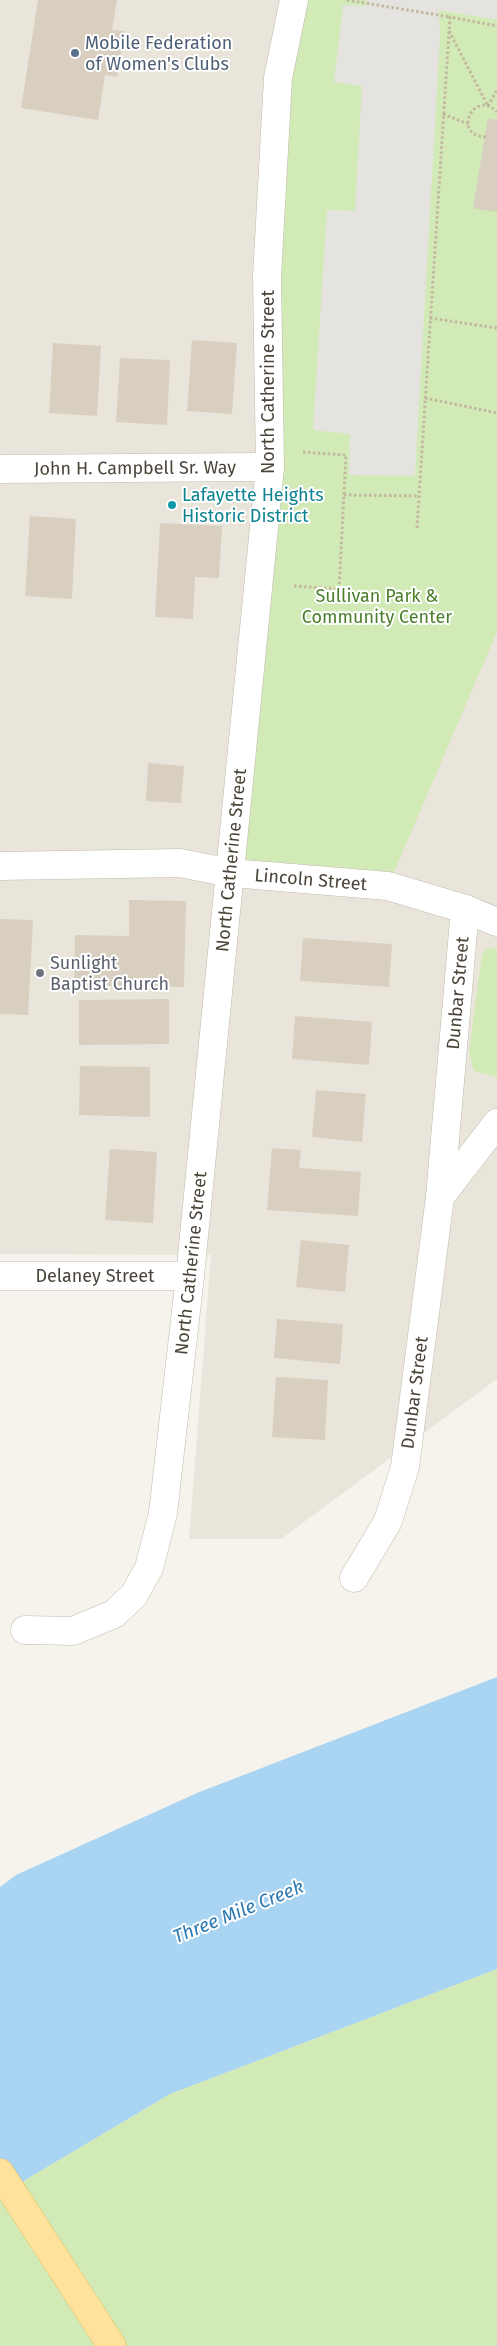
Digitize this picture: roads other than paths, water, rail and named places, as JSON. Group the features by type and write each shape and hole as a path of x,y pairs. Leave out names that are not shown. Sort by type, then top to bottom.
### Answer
{"main road":[{"path":"0,2173 112,2346"}],"street":[{"name":"North Catherine Street","path":"25,1630 73,1631 114,1614 134,1595 149,1568 163,1513 190,1276 270,466 267,267 278,78 294,0"},
{"name":"John H. Campbell Sr. Way","path":"0,469 270,466"},
{"name":"Lincoln Street","path":"0,866 180,863 231,873 388,886 465,909 497,922"},
{"name":"Dunbar Street","path":"354,1578 388,1520 405,1467 440,1197 465,909"},
{"path":"440,1197 497,1123"},
{"name":"Delaney Street","path":"0,1276 190,1276"}],"water":[{"name":"Three Mile Creek","path":"497,1677 497,1969 170,2094 0,2195 0,1887 16,1875 197,1793"}],"place":[{"name":"Mobile Federation of Women's Clubs","path":"75,53"},
{"name":"Lafayette Heights Historic District","path":"172,505"},
{"name":"Sunlight Baptist Church","path":"40,973"}],"park label":[{"name":"Sullivan Park & Community Center","path":"377,606"}]}
